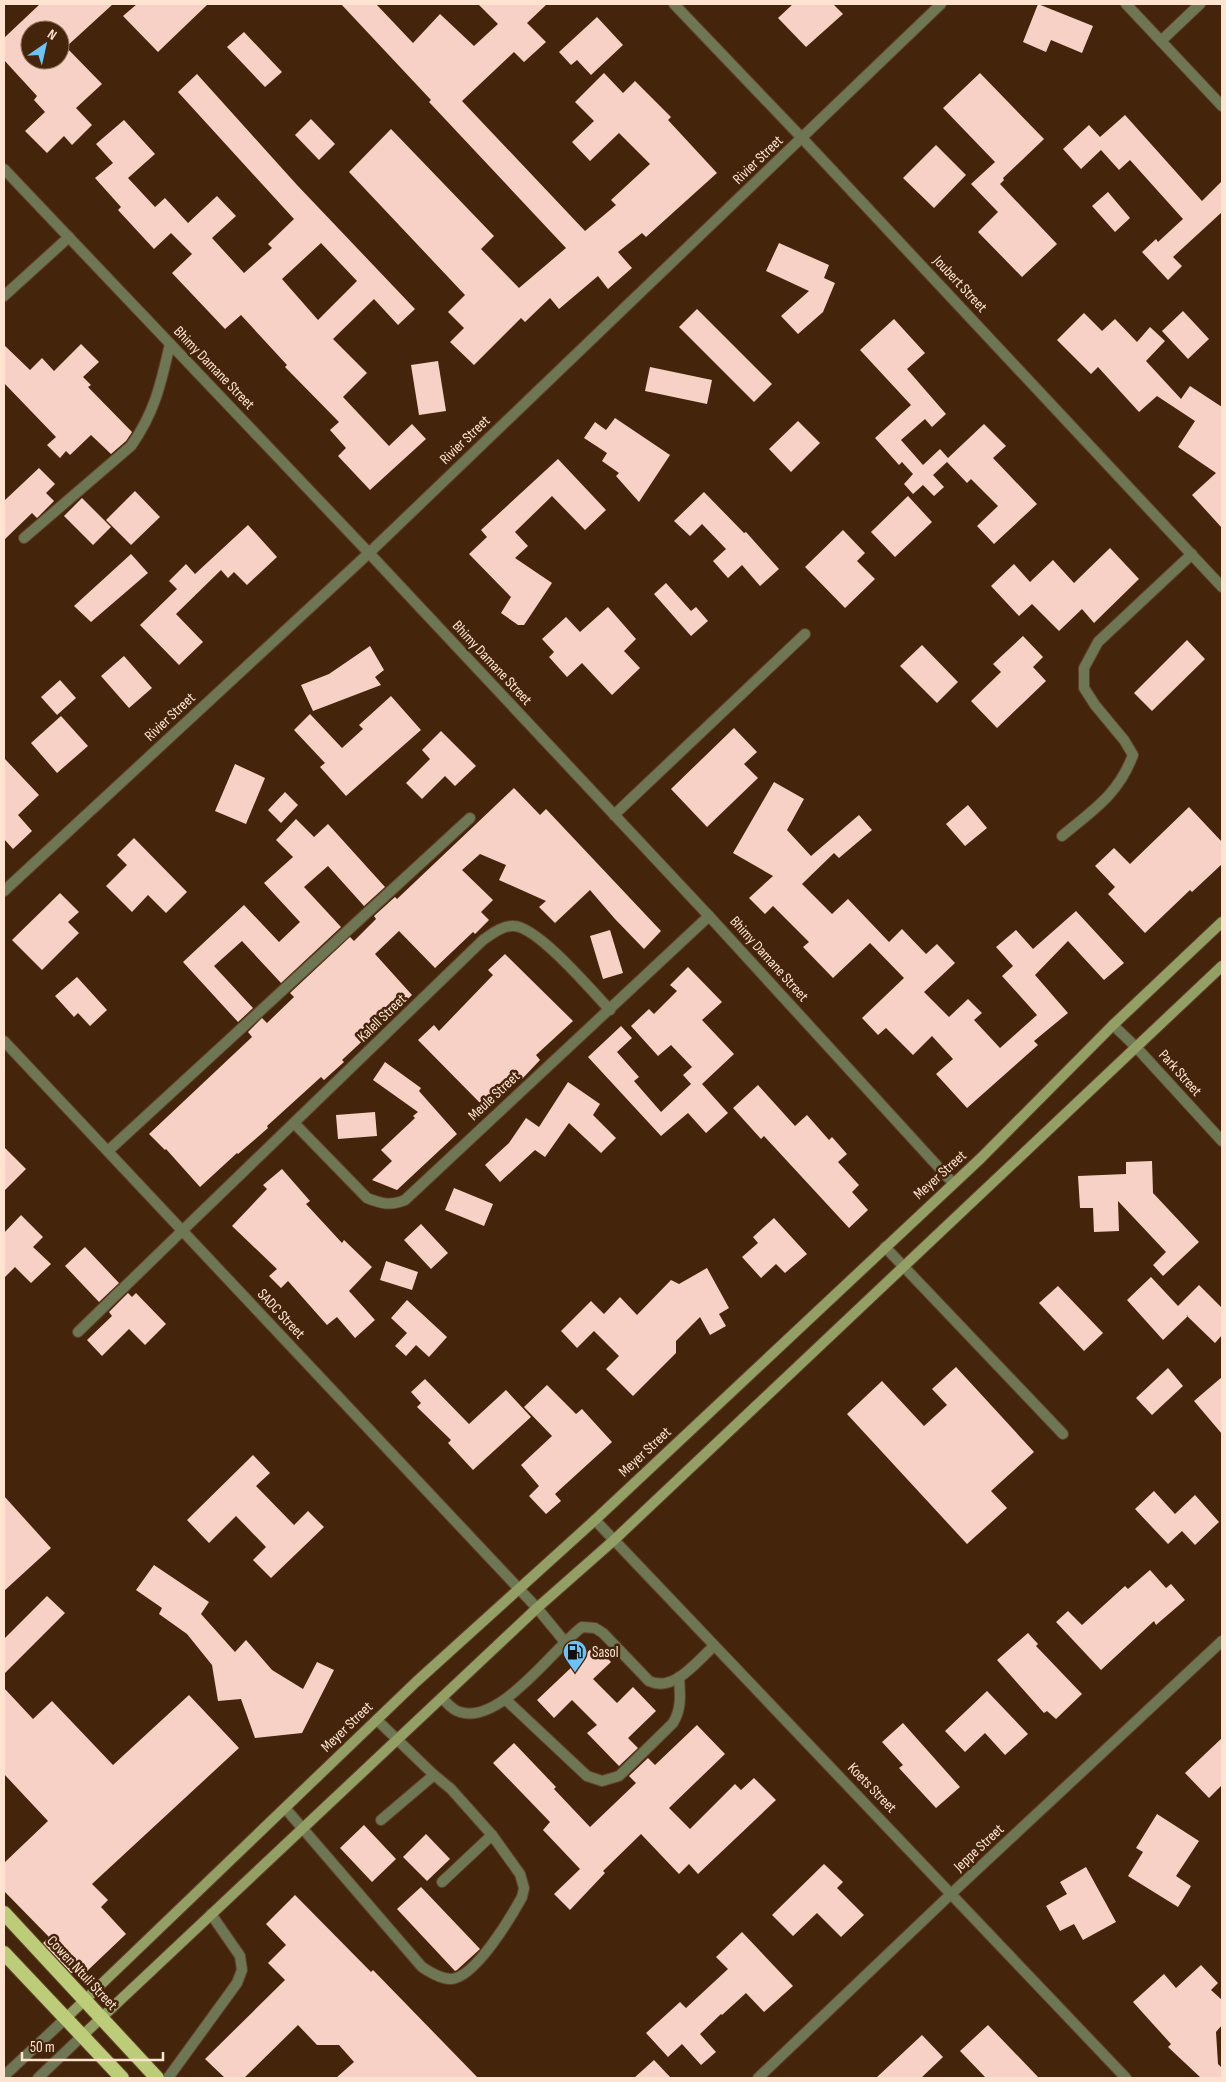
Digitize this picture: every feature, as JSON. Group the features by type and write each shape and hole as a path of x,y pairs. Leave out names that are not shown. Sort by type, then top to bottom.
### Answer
{"highway":[{"name":"Cowen Ntuli Street","path":"4,1913 157,2078"},
{"path":"4,1953 122,2078"}],"main road":[{"name":"Meyer Street","path":"65,2019 377,1720 595,1520 981,1158 1113,1025 1222,922"},
{"path":"82,2036 537,1608 613,1541 1222,966"}],"street":[{"name":"Joubert Street","path":"674,4 1222,587"},
{"name":"Rivier Street","path":"4,890 369,553 941,4"},
{"path":"1126,4 1222,106"},
{"path":"1161,41 1200,4"},
{"name":"Bhimy Damane Street","path":"4,169 369,553 709,916 953,1183"},
{"path":"4,296 69,237"},
{"path":"24,538 131,446 145,426 152,410 160,387 170,344"},
{"path":"1062,836 1111,794 1126,775 1133,756 1124,740 1094,705 1084,688 1084,668 1098,642 1192,554"},
{"path":"614,815 805,634"},
{"path":"108,1151 470,818"},
{"name":"Meule Street","path":"294,1123 367,1198 380,1204 393,1205 405,1200 709,916"},
{"name":"Kalell Street","path":"78,1332 483,940 499,929 514,926 528,930 543,941 610,1010"},
{"name":"Park Street","path":"1113,1025 1136,1047 1222,1141"},
{"name":"SADC Street","path":"4,1041 518,1590 537,1608 565,1642"},
{"path":"885,1247 1063,1434"},
{"name":"Koets Street","path":"595,1520 1126,2078"},
{"path":"442,1698 458,1712 490,1710 506,1700 582,1627 595,1628 603,1633 649,1680 661,1684 673,1682 714,1646"},
{"name":"Jeppe Street","path":"758,2078 1222,1641"},
{"path":"506,1700 587,1776 602,1781 619,1776 673,1724 681,1703 679,1677"},
{"path":"284,1808 422,1967 441,1977 451,1979 462,1976 475,1964 522,1897 524,1888 520,1874 492,1835 461,1799 377,1720"},
{"path":"381,1820 434,1775"},
{"path":"442,1882 492,1835"},
{"path":"168,2078 237,1983 242,1970 240,1956 211,1914"},
{"path":"4,2076 65,2019"},
{"path":"38,2078 82,2036"}],"building":[{"path":"40,4 113,4 70,43 70,20 23,20"},
{"path":"137,4 208,4 158,52 123,16"},
{"path":"341,4 376,4 413,43 440,14 474,46 498,24 478,4 547,4 527,23 546,42 524,62 514,52 462,101 585,231 616,205 611,200 650,164 619,133 590,161 572,142 594,121 575,102 604,73 623,93 635,81 671,117 668,120 717,173 646,237 642,233 618,252 632,268 608,289 598,276 559,309 550,298 525,322 521,318 474,365 450,342 464,328 448,312 465,295 349,172 391,129 494,236 481,249 519,288 566,248 429,102 431,100"},
{"path":"793,4 833,4 843,14 806,47 778,18"},
{"path":"1038,4 1093,26 1082,53 1051,40 1046,52 1023,42"},
{"path":"597,17 623,45 591,75 577,60 571,65 559,52"},
{"path":"20,23 20,70 70,70 70,51 102,84 76,108 92,125 72,145 64,136 47,153 25,131 45,112 34,100 37,96 4,60 4,38"},
{"path":"244,32 282,72 265,87 227,47"},
{"path":"980,73 1044,139 1003,178 1004,180 1000,184 1057,244 1022,277 978,232 998,212 971,184 995,162 943,108"},
{"path":"197,74 297,185 415,309 398,325 374,299 333,339 367,373 343,397 389,446 412,424 426,439 370,490 338,456 346,448 330,430 339,422 285,367 287,365 241,315 225,329 172,273 192,254 171,233 154,249 118,210 121,207 95,178 113,163 96,144 124,120 155,154 128,178 155,207 165,198 188,223 217,196 236,216 212,238 244,273 272,248 268,244 294,219 178,92","holes":["321,243 357,281 318,320 282,279"]},
{"path":"1125,115 1202,201 1222,181 1222,212 1173,257 1182,266 1168,280 1142,252 1156,239 1158,242 1183,219 1130,160 1119,170 1101,150 1081,169 1063,149 1089,125 1100,137"},
{"path":"311,119 335,144 319,160 295,135"},
{"path":"936,145 966,175 934,208 903,178"},
{"path":"1108,192 1130,218 1115,232 1092,206"},
{"path":"779,243 829,265 824,278 835,283 823,312 798,334 781,316 809,291 766,271"},
{"path":"697,309 772,384 754,402 679,327"},
{"path":"1183,311 1209,339 1188,359 1162,331"},
{"path":"1084,313 1102,331 1115,319 1137,342 1150,327 1165,341 1146,361 1181,399 1190,386 1222,407 1222,528 1192,495 1216,473 1178,447 1195,421 1157,396 1139,412 1098,367 1091,374 1057,340"},
{"path":"894,319 925,353 907,369 946,414 932,427 925,419 901,440 923,465 940,449 948,458 984,424 1006,446 993,458 1037,504 994,544 977,526 998,506 971,479 967,483 947,462 933,475 944,487 934,496 923,485 913,494 904,484 913,474 902,462 899,465 875,438 911,405 860,350"},
{"path":"81,344 99,362 83,377 91,385 88,387 132,432 126,441 111,454 91,435 70,455 66,451 60,458 47,445 56,437 4,383 4,345 30,370 42,358 54,371"},
{"path":"438,361 446,411 419,415 411,365"},
{"path":"650,367 712,380 707,404 645,391"},
{"path":"615,418 670,455 639,502 616,476 619,473 602,461 607,453 584,438 595,422 606,430"},
{"path":"798,421 820,443 791,472 769,449"},
{"path":"558,459 606,510 585,530 552,496 515,532 528,546 515,558 552,583 524,625 518,625 501,613 511,597 469,554 487,537 481,530"},
{"path":"39,468 55,484 46,493 54,501 37,518 32,513 4,540 4,501"},
{"path":"135,491 160,517 131,545 106,520"},
{"path":"704,492 744,533 746,532 779,569 760,586 742,565 728,578 713,561 726,549 702,524 690,536 674,521"},
{"path":"908,496 932,522 895,557 871,532"},
{"path":"82,498 111,527 93,545 64,516"},
{"path":"248,525 277,557 247,585 234,572 228,578 221,570 176,614 203,642 179,665 140,625 177,589 169,581 186,564 195,574"},
{"path":"843,530 865,553 857,561 875,579 845,608 805,567"},
{"path":"1110,548 1139,579 1094,623 1082,609 1059,631 1032,604 1019,616 991,586 1014,564 1030,582 1053,560 1074,583"},
{"path":"131,554 148,573 91,622 74,606"},
{"path":"666,583 691,611 696,607 708,621 691,636 654,594"},
{"path":"608,607 636,639 624,651 640,668 612,695 582,663 567,677 549,657 554,652 542,639 566,617 580,632"},
{"path":"1023,636 1043,657 1033,667 1046,681 997,728 971,701 1001,672 993,664"},
{"path":"1187,640 1205,659 1152,711 1134,693"},
{"path":"922,645 958,682 937,703 900,666"},
{"path":"370,646 384,670 375,677 381,685 313,711 301,685 329,674"},
{"path":"124,656 152,688 129,708 101,676"},
{"path":"60,680 76,698 57,715 41,697"},
{"path":"391,696 421,730 346,796 320,767 325,763 294,730 310,714 342,748 363,729 359,725"},
{"path":"61,716 88,746 57,773 31,743"},
{"path":"734,728 757,752 744,764 758,778 707,827 671,789"},
{"path":"441,731 476,766 455,786 445,776 422,799 406,783 430,759 422,750"},
{"path":"4,758 39,795 18,815 32,831 13,849 4,839"},
{"path":"235,764 265,778 246,824 215,811"},
{"path":"774,782 804,799 787,830 811,856 859,815 872,830 839,858 834,853 802,884 832,914 848,899 889,942 902,929 926,954 937,944 955,963 924,992 949,1017 968,999 982,1013 974,1020 1000,1048 1037,1015 1002,976 1013,966 996,947 1016,930 1033,949 1076,911 1124,963 1104,980 1068,941 1035,975 1068,1013 1034,1041 1038,1045 967,1108 936,1074 953,1059 932,1036 913,1055 886,1028 878,1035 862,1018 904,978 870,943 833,978 803,947 809,942 773,906 765,914 749,898 773,876 733,853"},
{"path":"514,788 540,815 546,809 661,931 644,949 590,890 555,923 539,907 546,901 499,880 506,865 480,854 462,870 493,900 481,912 489,920 475,934 473,932 435,968 399,931 375,954 412,995 342,1060 344,1062 324,1080 321,1077 267,1126 268,1128 200,1187 166,1149 149,1134 252,1037 248,1032 262,1018 267,1023 294,997 290,993 350,937 354,941 376,919 374,916 395,897 397,899"},
{"path":"285,792 298,805 281,823 268,810"},
{"path":"968,805 987,828 965,846 946,824"},
{"path":"1189,807 1222,842 1222,864 1192,892 1190,890 1145,933 1108,894 1115,887 1095,866 1114,848 1130,864"},
{"path":"296,819 314,837 328,824 385,887 364,906 328,866 304,887 341,927 281,983 242,941 214,966 253,1008 238,1022 183,962 244,905 279,942 300,922 264,883 293,857 276,840"},
{"path":"134,838 187,892 166,913 148,895 132,912 106,886 127,865 117,855"},
{"path":"60,893 79,912 68,922 79,933 42,970 12,940"},
{"path":"610,930 623,973 603,979 590,936"},
{"path":"505,954 573,1021 536,1055 540,1060 522,1079 516,1073 483,1106 418,1040 434,1025 439,1031 493,975 488,970"},
{"path":"688,967 722,1002 702,1020 734,1054 702,1084 728,1113 706,1133 688,1113 661,1136 588,1057 621,1026 632,1038 617,1052 639,1077 634,1081 661,1112 691,1084 683,1075 692,1067 671,1045 658,1056 631,1026 649,1009 654,1014 677,991 670,985"},
{"path":"77,977 107,1010 90,1026 78,1013 74,1017 55,996"},
{"path":"385,1062 421,1088 419,1091 457,1134 397,1190 372,1180 392,1161 381,1150 415,1118 413,1116 418,1112 373,1080"},
{"path":"568,1082 600,1104 593,1115 616,1138 601,1153 569,1123 545,1157 535,1150 500,1182 485,1165 509,1143 526,1118 539,1127"},
{"path":"758,1085 795,1126 807,1115 829,1140 832,1137 847,1154 838,1162 859,1185 852,1192 868,1210 849,1228 764,1136 761,1139 733,1108"},
{"path":"375,1112 377,1136 338,1139 336,1115"},
{"path":"4,1147 26,1169 4,1191"},
{"path":"1152,1161 1153,1193 1199,1242 1163,1276 1153,1265 1166,1252 1118,1201 1119,1231 1094,1232 1093,1208 1080,1208 1078,1176 1126,1174 1126,1162"},
{"path":"282,1169 310,1201 306,1204 342,1243 344,1240 372,1267 349,1291 375,1320 355,1338 337,1317 327,1325 288,1281 281,1288 269,1276 277,1269 232,1226 267,1189 263,1185"},
{"path":"454,1188 493,1204 484,1226 445,1210"},
{"path":"21,1215 43,1237 33,1247 51,1264 31,1283 15,1267 4,1278 4,1233"},
{"path":"774,1218 807,1254 785,1273 776,1264 761,1278 742,1257 758,1243 753,1237"},
{"path":"421,1224 448,1253 431,1269 404,1240"},
{"path":"85,1247 119,1283 99,1302 65,1266"},
{"path":"386,1261 418,1272 412,1290 380,1280"},
{"path":"707,1268 729,1308 719,1314 726,1326 710,1335 700,1317 676,1341 676,1353 633,1396 606,1369 619,1356 594,1331 577,1348 561,1331 591,1301 604,1314 620,1297 637,1315 671,1280 679,1284"},
{"path":"1151,1277 1178,1306 1199,1285 1222,1308 1222,1335 1215,1343 1188,1316 1163,1340 1127,1300"},
{"path":"1058,1286 1103,1333 1084,1351 1039,1303"},
{"path":"128,1293 132,1297 136,1293 166,1324 145,1345 129,1329 102,1356 87,1340 112,1316 109,1312"},
{"path":"407,1300 447,1337 429,1357 416,1345 406,1356 395,1346 407,1333 391,1318"},
{"path":"956,1367 1034,1452 991,1491 1007,1508 967,1544 847,1414 882,1381 924,1426 947,1405 932,1389"},
{"path":"1168,1368 1183,1386 1152,1415 1136,1398"},
{"path":"1222,1377 1222,1434 1194,1401"},
{"path":"425,1379 469,1424 506,1390 531,1417 473,1470 448,1443 451,1440 417,1407 421,1403 411,1392"},
{"path":"547,1385 576,1414 582,1409 612,1442 555,1494 561,1501 546,1514 529,1496 539,1486 521,1465 552,1436 524,1407"},
{"path":"253,1455 270,1473 256,1486 294,1525 308,1511 324,1527 271,1578 253,1560 266,1547 236,1516 209,1543 187,1520"},
{"path":"1154,1491 1175,1514 1195,1495 1219,1522 1195,1545 1182,1531 1168,1544 1135,1509"},
{"path":"4,1496 51,1548 4,1591"},
{"path":"154,1565 209,1602 201,1614 235,1652 246,1640 272,1670 303,1689 317,1662 334,1670 302,1733 255,1738 241,1699 218,1701 212,1665 187,1634 159,1614 162,1608 136,1590"},
{"path":"1150,1570 1166,1588 1171,1584 1185,1600 1156,1625 1154,1621 1101,1670 1056,1622 1068,1611 1082,1625 1125,1586 1128,1589"},
{"path":"47,1596 65,1613 4,1674 4,1639"},
{"path":"1028,1633 1038,1644 1036,1646 1082,1694 1056,1719 1047,1711 1044,1713 997,1660"},
{"path":"595,1645 611,1662 593,1679 617,1703 633,1687 656,1711 628,1738 638,1748 619,1766 587,1733 597,1725 572,1700 554,1718 537,1700"},
{"path":"4,1688 33,1719 52,1701 113,1765 189,1695 239,1748 92,1884 108,1900 101,1907 126,1934 85,1973 71,1973 43,1943 49,1937 4,1891 4,1863 48,1821 4,1774"},
{"path":"987,1691 1028,1734 1005,1755 985,1733 965,1752 945,1731"},
{"path":"903,1723 960,1787 936,1808 899,1768 903,1765 882,1742"},
{"path":"697,1725 725,1754 669,1808 690,1829 735,1784 741,1790 754,1778 776,1800 698,1874 689,1864 679,1874 641,1834 603,1871 605,1873 570,1910 554,1894 580,1869 543,1830 550,1822 493,1763 514,1743 556,1787 554,1789 590,1827 636,1783 629,1776 648,1758 655,1765"},
{"path":"1222,1738 1222,1785 1209,1798 1185,1773"},
{"path":"1157,1814 1199,1841 1176,1876 1191,1886 1178,1907 1128,1876 1143,1852 1136,1848"},
{"path":"364,1825 396,1859 372,1882 340,1848"},
{"path":"426,1834 450,1859 427,1881 403,1857"},
{"path":"824,1864 843,1882 837,1888 864,1915 841,1937 817,1913 793,1936 772,1915"},
{"path":"1086,1867 1116,1922 1083,1940 1074,1924 1060,1931 1046,1906 1067,1894 1060,1882"},
{"path":"421,1887 480,1949 455,1971 397,1909"},
{"path":"295,1895 371,1972 373,1970 478,2078 336,2078 354,2062 339,2045 317,2045 298,2025 244,2078 225,2078 205,2059 285,1980 268,1963 286,1945 266,1924"},
{"path":"742,1932 793,1986 764,2012 746,1993 721,2014 700,2034 716,2052 701,2065 682,2044 668,2057 646,2033 680,2002 686,2008 728,1969 716,1957"},
{"path":"1201,1965 1218,1983 1211,1990 1222,2000 1222,2025 1216,2032 1218,2064 1222,2068 1222,2078 1201,2078 1168,2047 1171,2044 1133,2002 1164,1974 1176,1988"},
{"path":"988,2025 1039,2078 986,2078 960,2051"},
{"path":"922,2035 943,2057 921,2078 876,2078"},
{"path":"654,2060 671,2078 634,2078"}],"place":[{"name":"Sasol","path":"575,1673"}]}
